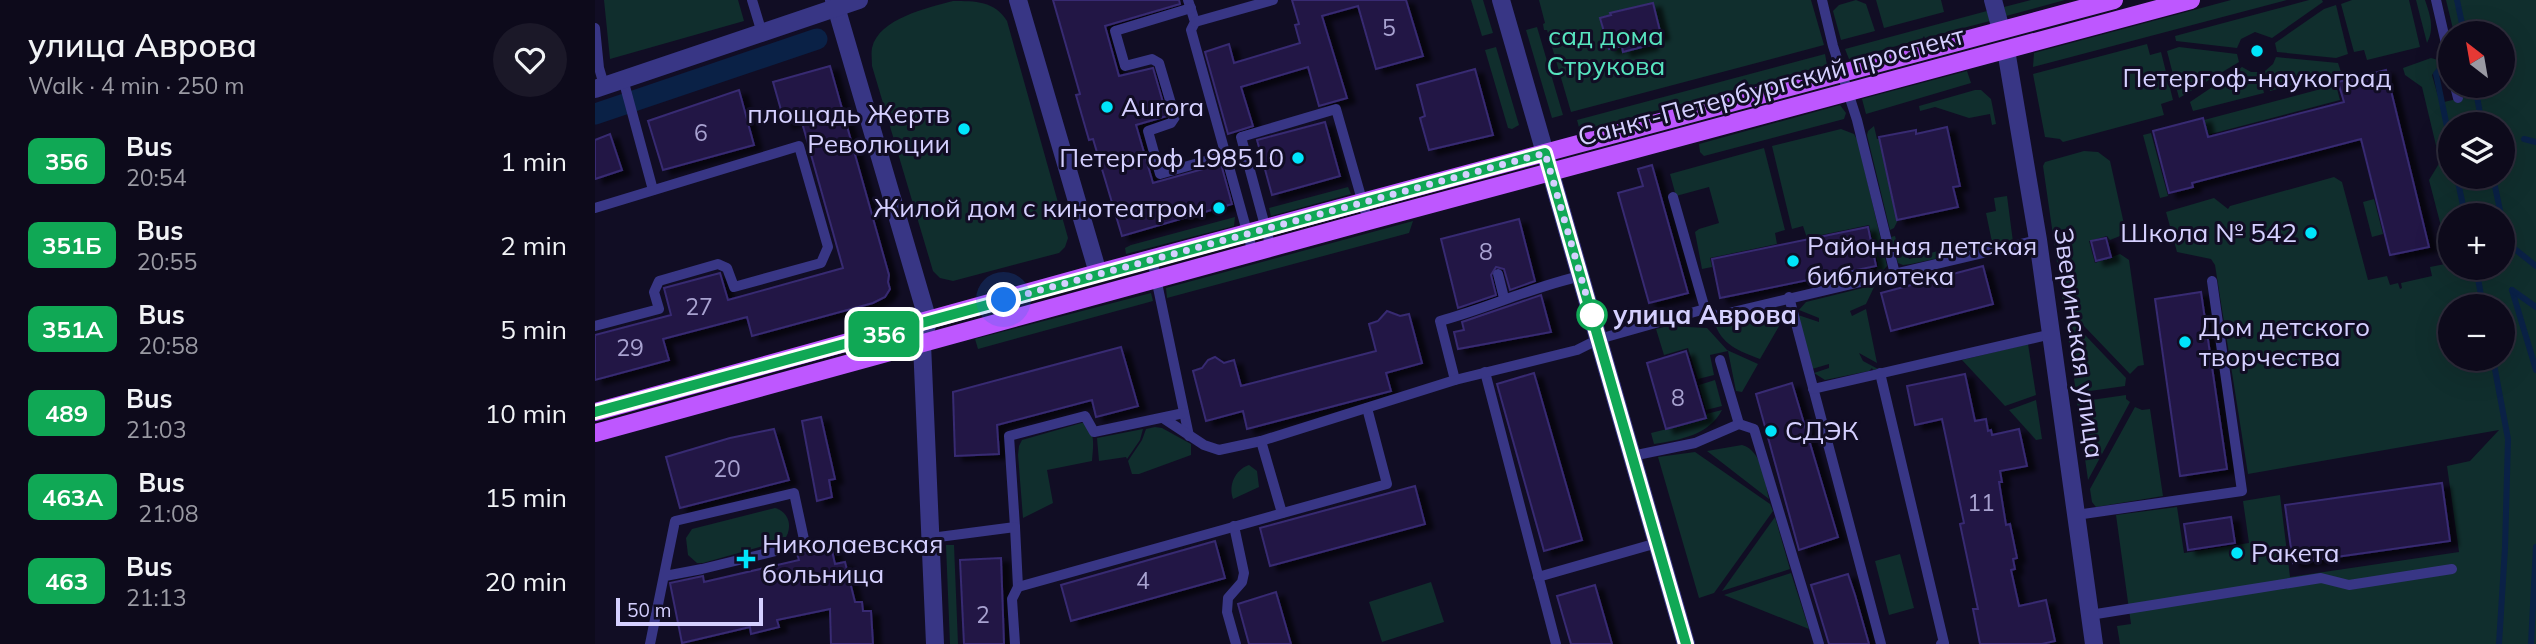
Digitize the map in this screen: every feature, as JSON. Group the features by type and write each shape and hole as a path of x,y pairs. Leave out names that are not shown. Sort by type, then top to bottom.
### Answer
{"main road":[{"name":"Санкт-Петербургский проспект","path":"595,412 1098,273 2114,0"},
{"name":"Санкт-Петербургский проспект","path":"595,433 1368,221 2191,0"}],"street":[{"path":"600,87 624,85 835,4 859,0"},
{"path":"1018,0 1098,273"},
{"path":"1501,0 1686,644"},
{"path":"1993,0 2001,30"},
{"path":"835,4 928,321 922,344 935,644"},
{"name":"Зверинская улица","path":"2006,50 2052,334 2094,644"}],"lane":[{"path":"752,0 762,33"},
{"path":"1195,22 1273,0"},
{"path":"1822,0 1857,120 1895,274"},
{"path":"2436,0 2441,21"},
{"path":"1226,155 1160,174 1148,131 1171,123 1175,117 1159,63 1152,59 1125,66 1115,31 1189,4 1195,22 1191,30 1226,155 1247,233 1253,253"},
{"path":"595,28 600,87"},
{"path":"2001,30 2006,50"},
{"path":"624,85 653,190"},
{"path":"1271,248 1241,137 1336,109 1368,221"},
{"path":"595,208 799,146 828,247 821,264 734,287 727,268 718,264 659,281 654,292 659,309 595,326"},
{"path":"1673,197 1705,309 1716,316 2038,240"},
{"path":"1152,259 1189,436"},
{"path":"1098,273 1103,294"},
{"path":"1498,274 1504,299"},
{"path":"1455,380 1440,321 1581,276"},
{"path":"2076,515 2242,491 2212,281"},
{"path":"1789,297 1881,644"},
{"path":"1163,418 1203,445 1219,450 1261,441 1455,380 1577,350 1599,339 1705,309"},
{"path":"1813,389 2052,334"},
{"path":"1720,360 1739,424"},
{"path":"1485,372 1556,644"},
{"path":"1880,373 1944,643 1941,644"},
{"path":"1018,587 1387,484 1367,408"},
{"path":"1015,644 1012,599 1018,587 1009,436 1086,416 1094,432 1184,413"},
{"path":"1632,456 1695,443 1739,424 1755,429 1819,644"},
{"path":"1261,441 1282,513"},
{"path":"650,644 675,521 794,493 805,544 665,576"},
{"path":"1234,526 1244,573 1242,582 1228,598 1227,612 1236,644"},
{"path":"931,538 1015,527"},
{"path":"1538,577 1657,543"},
{"path":"2090,615 2321,578 2349,585 2452,569"}],"green space":[{"path":"604,0 738,0 744,21 610,59"},
{"path":"1471,0 1483,0 1493,33 1482,36"},
{"name":"сад дома Струкова","path":"1539,0 1811,0 1824,45 1571,112 1547,30 1544,30 1545,23"},
{"path":"1856,0 1866,4 1875,31 1841,40 1833,11 1839,5"},
{"path":"1876,0 1941,0 1944,12 1884,28"},
{"path":"2031,0 2065,0 2006,16 2004,7"},
{"path":"2231,0 2287,0 2033,67 2034,53"},
{"path":"2309,0 2323,2 2272,38 2255,32 2241,39 2237,48 2176,41 2175,36"},
{"path":"2352,0 2409,0 2420,47 2367,60 2364,50 2354,52 2341,4"},
{"path":"2416,0 2425,0 2430,17 2431,32 2427,43"},
{"path":"2446,0 2536,0 2536,644 2120,644 2117,626 2131,624 2116,515 2177,507 2184,553 2249,543 2243,501 2280,495 2290,577 2459,552 2447,466 2470,461 2499,430 2248,474 2215,265 2211,259 2177,252 2166,212 2214,198 2228,209 2230,206 2334,177 2342,182 2368,280 2387,276 2390,285 2398,283 2400,289 2401,283 2432,276 2430,267 2438,265 2438,280 2515,280 2515,203 2438,203 2438,215 2429,180 2438,165 2438,189 2515,189 2515,112 2438,112 2438,154 2422,87 2405,75 2403,68 2431,58 2438,60 2438,67 2432,75 2440,103 2461,98 2515,98 2515,21 2451,21"},
{"name":"площадь Жертв Революции","path":"953,1 977,2 990,6 997,9 1007,21 1068,238 1059,253 953,281 940,278 933,271 872,66 872,48 876,38 894,22 918,11"},
{"path":"2336,5 2348,54 2336,58 2277,52 2275,43 2324,9"},
{"path":"1987,11 1990,21 1925,38 1924,36 1922,39 1849,59 1845,49"},
{"path":"1537,27 1563,115 1552,118 1526,30"},
{"path":"2147,44 2150,55 2161,52 2173,100 2161,104 2164,115 2063,142 2045,137 2033,74"},
{"path":"1496,47 1519,125 1512,129 1508,128 1485,50"},
{"path":"2179,47 2237,54 2239,62 2179,98 2167,51"},
{"path":"1825,54 1827,65 1580,131 1577,120"},
{"path":"2276,57 2338,63 2341,72 2270,91 2265,71"},
{"path":"2242,67 2251,72 2259,72 2264,93 2193,111 2190,102"},
{"path":"1967,71 1971,83 1866,114 1862,99"},
{"path":"2336,85 2340,100 2207,135 2204,120"},
{"path":"1981,90 1991,99 1996,124 1992,125 1990,114 1969,118 1935,107 1920,111 1919,106"},
{"path":"1840,105 1846,113 1844,119 1704,156 1700,152 1699,144"},
{"path":"1874,126 1898,220 1890,230 1867,135"},
{"path":"1841,129 1854,134 1858,141 1887,266 1882,272 1876,271 1878,264 1869,225 1807,238 1803,226 1792,229 1772,146"},
{"path":"2151,133 2168,196 2160,198 2143,135"},
{"path":"1764,148 1785,230 1775,233 1777,244 1710,258 1712,267 1702,269 1695,232 1719,223 1709,187 1676,196 1670,174"},
{"path":"2084,151 2098,152 2110,161 2124,224 2120,236 2110,240 2107,236 2089,241 2095,263 2120,254 2129,260 2144,365 2138,366 2130,374 2063,304 2043,166 2045,162"},
{"path":"1348,187 1351,194 1271,216 1269,208"},
{"path":"2007,196 2013,242 1911,264 1898,263 1891,237 1895,236 1898,247 1905,245 1909,259 1945,249 1947,253 1992,242 1986,213 1996,211 1994,198"},
{"path":"2374,199 2383,234 2372,237 2363,202"},
{"path":"1235,217 1234,226 1126,254 1125,248 1131,245"},
{"path":"1413,221 1409,233 1167,298 1166,288"},
{"path":"1875,285 1866,304 1850,311 1852,316 1866,309 1877,363 1859,353 1863,361 1878,369 1872,368 1869,371 1825,380 1814,373 1829,368 1829,364 1812,369 1798,315 1819,322 1819,318 1799,310 1806,302"},
{"path":"1151,293 1153,301 978,349 975,339"},
{"path":"1774,306 1786,314 1760,359 1738,350 1726,341 1714,321"},
{"path":"2065,314 2126,378 2125,386 2076,393"},
{"path":"1668,326 1707,328 1727,350 1758,364 1742,392 1736,391 1728,351 1710,355 1714,375 1698,379 1688,348 1664,355 1656,329"},
{"path":"2028,344 2036,395 2005,406 1962,360"},
{"path":"1715,380 1722,406 1706,410 1699,385"},
{"path":"2126,395 2130,402 2088,480 2077,402"},
{"path":"2036,400 2042,439 2036,440 2009,410"},
{"path":"2135,407 2150,409 2163,496 2096,507 2092,502 2090,489"},
{"path":"1722,410 1702,431 1654,444 1651,433 1707,419 1706,414"},
{"path":"1085,422 1092,436 1092,461 1047,470 1053,503 1023,518 1018,455 1022,440"},
{"path":"1155,427 1191,444 1191,455 1139,474 1132,474 1128,461 1146,429"},
{"path":"1143,429 1140,440 1127,459 1099,461 1097,438"},
{"path":"1742,445 1749,448 1758,460 1769,499 1707,451"},
{"path":"1695,452 1770,504 1773,511 1714,593 1699,598 1658,457"},
{"path":"1249,465 1257,471 1259,487 1233,499 1231,488 1234,479 1240,470"},
{"path":"775,508 784,513 789,521 789,531 784,540 703,563 697,563 688,555 686,538 692,529"},
{"path":"1775,517 1790,569 1722,591"},
{"path":"946,545 954,545 958,644 950,644"},
{"path":"1900,554 1914,608 1889,615 1875,561"},
{"path":"1791,573 1809,629 1724,595"},
{"path":"1431,582 1444,622 1382,642 1369,602"}],"building":[{"path":"1053,0 1179,0 1180,4 1105,26 1119,76 1153,68 1167,116 1136,125 1153,183 1221,164 1232,204 1122,236 1093,139 1089,140 1076,95 1080,94"},
{"path":"1292,0 1406,0 1423,56 1376,69 1358,6 1322,16 1347,98 1319,106 1308,67 1241,87 1253,126 1228,134 1205,52 1229,44 1234,63 1300,43 1295,25 1299,24"},
{"path":"1653,3 1661,35 1649,38 1650,45 1623,52 1622,46 1609,49 1600,18"},
{"path":"830,66 889,275 890,289 885,297 873,303 752,336 747,317 663,339 669,360 595,380 595,335 671,315 664,288 720,273 728,300 843,268 801,119 785,124 773,82"},
{"path":"1475,69 1493,135 1429,150 1420,118 1425,116 1417,85"},
{"path":"2386,70 2429,247 2390,255 2361,139 2192,183 2193,187 2169,193 2153,131 2203,118 2208,137 2344,102 2338,82"},
{"path":"739,90 754,145 663,170 648,121"},
{"name":"Петергоф 198510","path":"1325,122 1340,176 1272,195 1257,140"},
{"path":"1947,127 1960,186 1953,187 1958,207 1897,220 1879,137 1916,130 1916,134"},
{"path":"610,134 622,170 595,179 595,140"},
{"path":"1652,165 1688,293 1649,303 1618,193 1643,186 1638,169"},
{"path":"1519,219 1535,281 1510,290 1504,269 1496,267 1491,275 1496,295 1458,308 1441,239"},
{"path":"1868,227 1876,266 1720,298 1712,259"},
{"path":"2106,238 2111,257 2096,261 2091,241"},
{"path":"1983,266 1993,304 1891,331 1881,293"},
{"name":"Дом детского творчества","path":"2201,292 2227,469 2180,476 2155,299"},
{"path":"1541,295 1551,332 1458,349 1454,332 1464,330 1462,322"},
{"path":"1387,311 1400,316 1409,314 1422,363 1386,373 1391,391 1247,429 1243,411 1206,421 1193,371 1202,368 1208,360 1215,357 1224,363 1234,360 1241,386 1376,351 1369,324 1378,321"},
{"path":"1121,347 1138,406 1096,417 1092,400 997,425 999,454 955,456 953,392"},
{"path":"1686,351 1706,418 1666,429 1647,363"},
{"path":"1534,373 1582,540 1544,551 1497,384"},
{"path":"1965,374 1975,421 1986,419 1988,431 1991,430 1992,435 2019,429 2027,466 2000,471 2002,482 1999,482 2006,525 2010,524 2017,558 2013,559 2015,569 2011,570 2019,606 2046,600 2055,641 2042,644 1980,644 1973,609 1978,609 1960,524 1964,523 1942,419 1915,425 1907,386"},
{"path":"1792,383 1838,537 1799,550 1756,394"},
{"path":"821,417 835,479 829,480 832,497 817,501 802,421"},
{"path":"774,429 789,480 680,508 666,457 730,438"},
{"path":"2442,483 2450,541 2293,563 2285,505"},
{"path":"1415,486 1425,524 1270,566 1260,528"},
{"path":"2231,517 2235,543 2188,550 2184,524"},
{"path":"1215,541 1225,578 1071,621 1061,585"},
{"path":"831,546 835,564 845,562 855,602 862,602 863,611 871,611 873,644 831,644 830,609 777,620 779,627 751,634 750,627 682,643 670,583 703,576 704,582 799,560 797,554"},
{"path":"1001,558 1004,644 964,644 960,560"},
{"path":"1848,574 1869,644 1829,644 1811,585"},
{"path":"1595,585 1612,644 1571,644 1557,596"},
{"path":"1276,592 1291,644 1249,644 1238,604"}],"waterway":[{"path":"2457,0 2461,21"},
{"path":"595,114 817,39"},
{"path":"2438,72 2438,84"},
{"path":"2441,98 2444,112"},
{"path":"2477,98 2480,112"},
{"path":"2524,139 2536,142"},
{"path":"2460,189 2462,203"},
{"path":"2496,189 2498,203"},
{"path":"2515,249 2536,266"},
{"path":"2478,280 2481,294"},
{"path":"2512,290 2536,370"},
{"path":"2512,290 2536,307"},
{"path":"2495,371 2508,439 2499,644"},
{"path":"2531,644 2536,547"}],"bus line":[{"name":"356","path":"595,412 1545,153 1686,644"}],"place":[{"name":"Петергоф-наукоград","path":"2257,51"},
{"name":"Aurora","path":"1107,107"},
{"name":"площадь Жертв Революции","path":"964,129"},
{"name":"Петергоф 198510","path":"1298,158"},
{"name":"Жилой дом с кинотеатром","path":"1219,208"},
{"name":"Школа № 542","path":"2311,233"},
{"name":"Районная детская библиотека","path":"1793,261"},
{"name":"улица Аврова","path":"1592,315"},
{"name":"Дом детского творчества","path":"2185,342"},
{"name":"СДЭК","path":"1771,431"},
{"name":"Ракета","path":"2237,553"},
{"name":"Николаевская больница","path":"746,559"}],"route":[{"path":"1004,300 1545,153 1592,315"}]}
